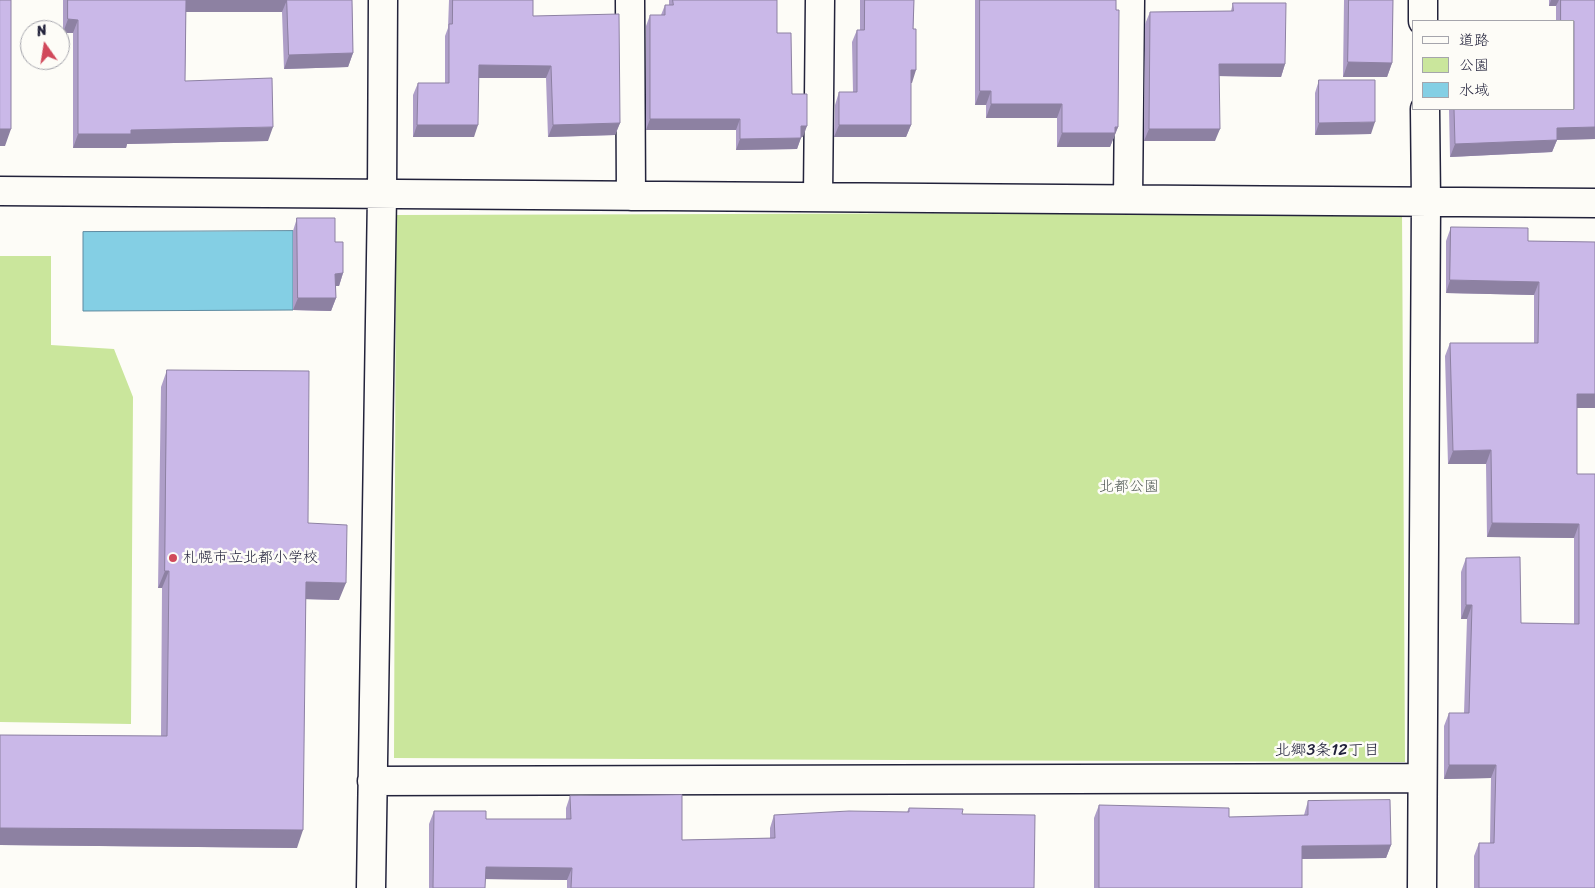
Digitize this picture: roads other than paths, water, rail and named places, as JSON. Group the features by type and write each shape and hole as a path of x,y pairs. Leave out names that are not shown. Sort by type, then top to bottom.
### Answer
{"street":[{"path":"371,888 382,195 383,0"},
{"path":"630,0 631,196"},
{"path":"818,197 820,0"},
{"path":"1128,199 1130,0"},
{"path":"1423,0 1424,20"},
{"path":"1422,888 1425,110"},
{"path":"0,191 1595,203"},
{"path":"372,781 1422,778"}],"water":[{"path":"293,231 293,310 83,311 83,232"}],"place":[{"name":"札幌市立北都小学校","path":"173,558"}],"district":[{"name":"北郷3条12丁目","path":"1327,751"}],"park label":[{"name":"北都公園","path":"1129,487"}]}
